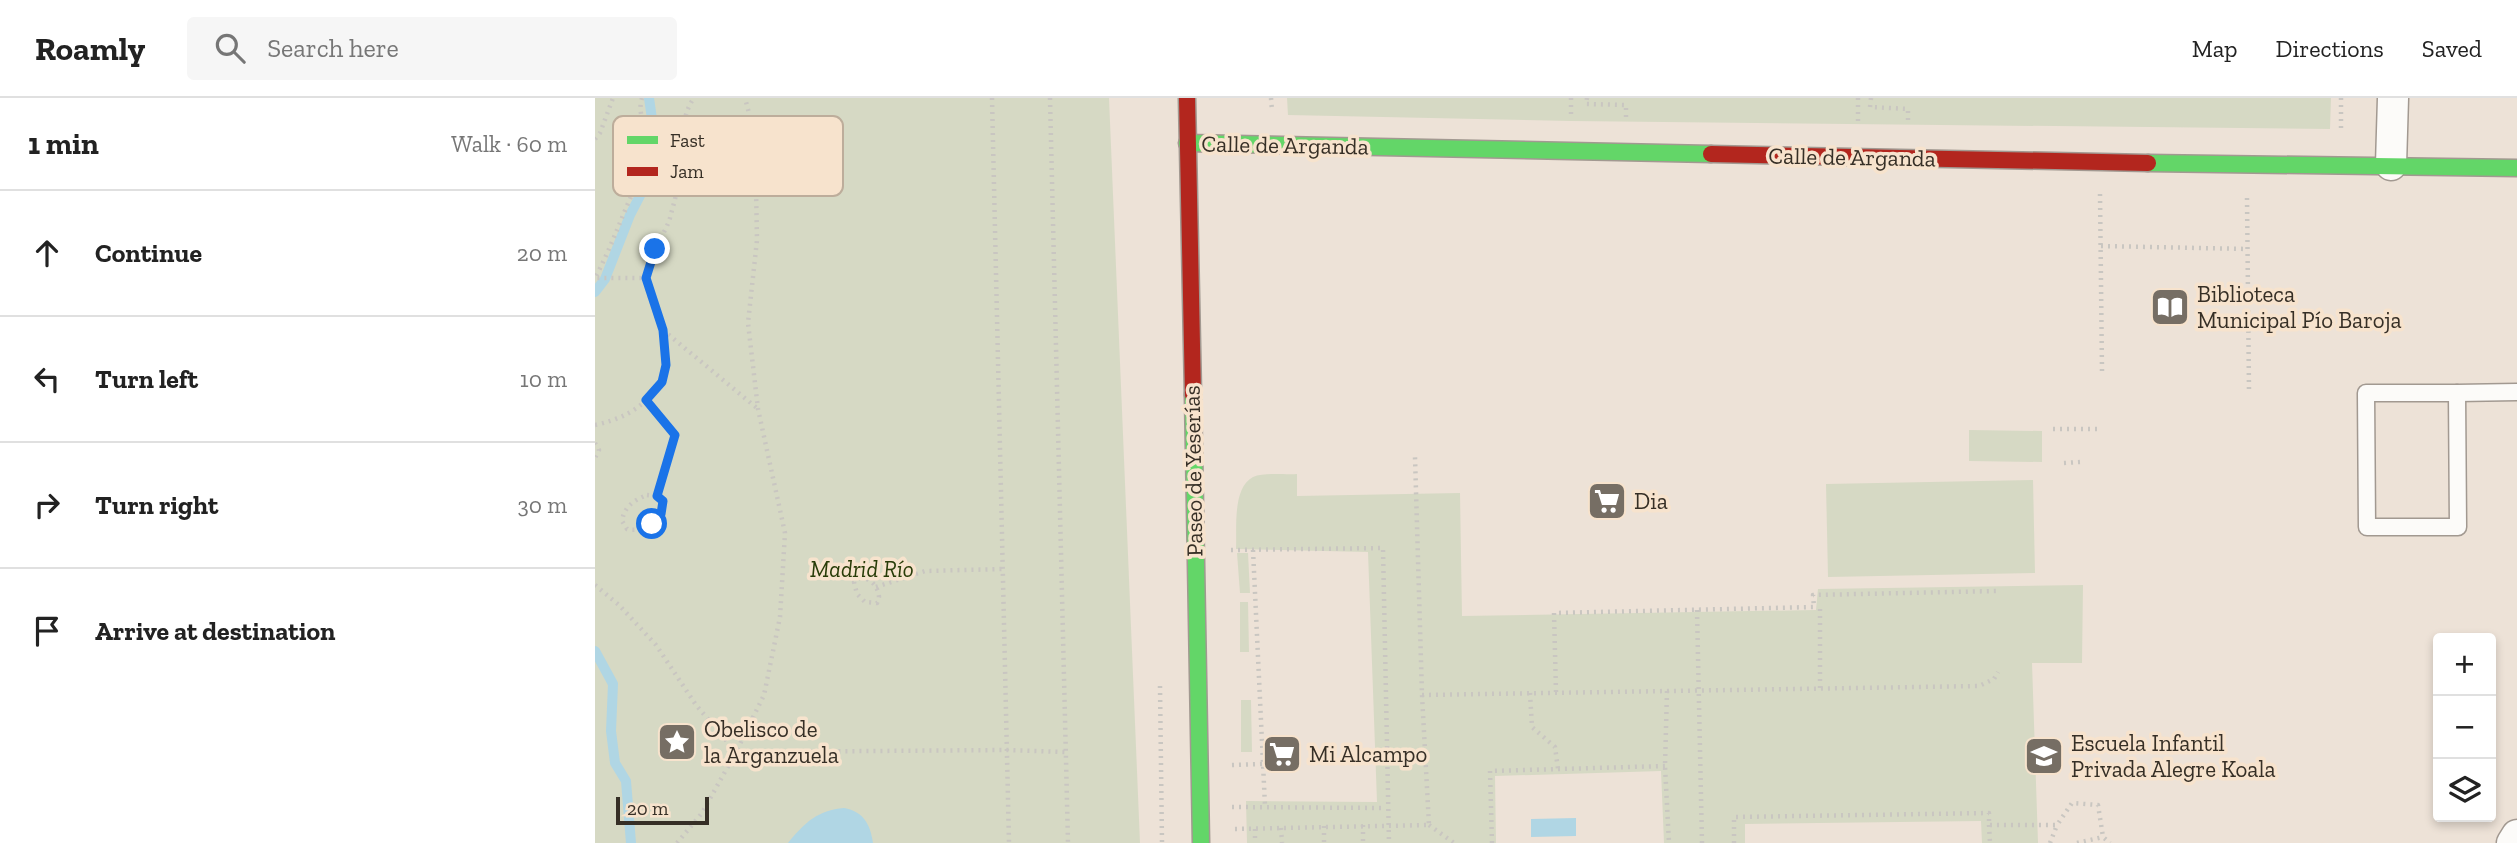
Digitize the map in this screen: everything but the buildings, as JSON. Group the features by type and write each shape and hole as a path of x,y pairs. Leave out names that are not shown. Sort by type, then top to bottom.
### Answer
{"street":[{"name":"Paseo de Yeserías","path":"1187,98 1201,843"},
{"path":"2391,166 2393,98"},
{"name":"Calle de Arganda","path":"1187,143 2517,168"},
{"path":"2512,843 2517,836"}],"lane":[{"path":"2456,393 2458,527 2367,527 2366,393 2517,392"}],"path":[{"path":"595,139 600,133 613,98"},
{"path":"642,98 640,105 643,116"},
{"path":"688,116 694,98"},
{"path":"745,98 750,116"},
{"path":"992,98 1009,843"},
{"path":"1050,98 1068,843"},
{"path":"1571,98 1571,121"},
{"path":"1587,98 1586,104 1626,105 1626,126"},
{"path":"1858,98 1858,122"},
{"path":"2100,162 2102,371"},
{"path":"2247,165 2249,391"},
{"path":"632,196 609,253 595,278 646,278"},
{"path":"595,425 610,422 631,411 646,400 662,382 666,365 663,330 646,278 655,249 670,218 675,196"},
{"path":"677,843 702,813 764,695 780,617 785,533 758,409 748,323 757,240 756,196"},
{"path":"2101,246 2248,249"},
{"path":"663,330 758,409"},
{"path":"646,400 675,435 657,496"},
{"path":"2053,429 2101,429"},
{"path":"595,443 599,450 595,458"},
{"path":"1415,457 1429,825"},
{"path":"2064,463 2080,462"},
{"path":"647,495 657,496 664,505 656,521 639,530 630,530 623,526 622,517 630,504 647,495"},
{"path":"1195,551 1383,548 1388,843"},
{"path":"1253,550 1265,806"},
{"path":"876,587 925,571 1003,569"},
{"path":"863,577 876,587 879,600 875,604 868,603 857,594 854,582 863,577"},
{"path":"595,585 619,605 656,645 696,705 736,752"},
{"path":"1556,692 1555,613 1814,607 1813,594 1999,591"},
{"path":"1820,608 1820,688"},
{"path":"1697,610 1702,843"},
{"path":"1422,695 1979,686 1994,680 1998,673"},
{"path":"1667,691 1665,766 1669,843"},
{"path":"1530,693 1532,727 1555,747 1558,769"},
{"path":"736,752 1066,752"},
{"path":"1492,843 1490,771 1665,766"},
{"path":"2050,843 2057,825 2072,803 2098,805 2103,837 2110,843"},
{"path":"1249,806 1386,808"},
{"path":"1734,843 1734,817 1989,813 1990,843"},
{"path":"1363,825 1363,843"},
{"path":"1232,829 1429,825 1454,843"},
{"path":"1989,825 2057,825"},
{"path":"1324,826 1324,843"},
{"path":"1282,828 1282,843"},
{"path":"1255,829 1255,843"},
{"path":"2077,843 2103,837"}],"green space":[{"name":"Madrid Río","path":"595,98 1109,98 1140,843 595,843"},
{"path":"1287,98 2331,98 2330,129 1571,121 1288,115"},
{"path":"1969,430 2042,431 2042,462 1969,461"},
{"path":"1297,474 1297,496 1460,493 1462,616 1816,610 1818,589 2083,585 2082,663 2032,663 2038,843 1982,843 1981,821 1745,824 1745,843 1664,843 1661,771 1495,776 1496,843 1247,843 1246,801 1377,802 1368,552 1236,549 1237,510 1246,482 1263,475"},
{"path":"2033,480 2035,573 1828,577 1826,484"},
{"path":"1237,553 1248,553 1250,593 1240,593"},
{"path":"1240,602 1248,602 1249,652 1240,652"},
{"path":"1241,700 1251,700 1252,752 1241,752"}],"water":[{"path":"844,808 857,812 865,820 873,843 788,843 812,819 827,811"},
{"path":"1576,818 1576,836 1531,837 1531,819"}],"waterway":[{"path":"649,98 652,116"},
{"path":"595,292 605,279 640,196"},
{"path":"595,651 613,684 611,731 615,763 626,781 631,843"}],"traffic: fast":[{"path":"1187,143 1711,154"},
{"path":"2148,163 2517,168"},
{"path":"1193,395 1201,843"}],"traffic: jam":[{"path":"1187,98 1193,395"},
{"path":"1711,154 2148,163"}],"place":[{"name":"Biblioteca Municipal Pío Baroja","path":"2170,307"},
{"name":"Dia","path":"1607,501"},
{"name":"Obelisco de la Arganzuela","path":"677,742"},
{"name":"Mi Alcampo","path":"1282,754"},
{"name":"Escuela Infantil Privada Alegre Koala","path":"2044,756"}],"route":[{"path":"652,524 663,510 663,501 657,496 675,435 646,400 662,382 666,365 663,330 646,278 655,249"}]}
